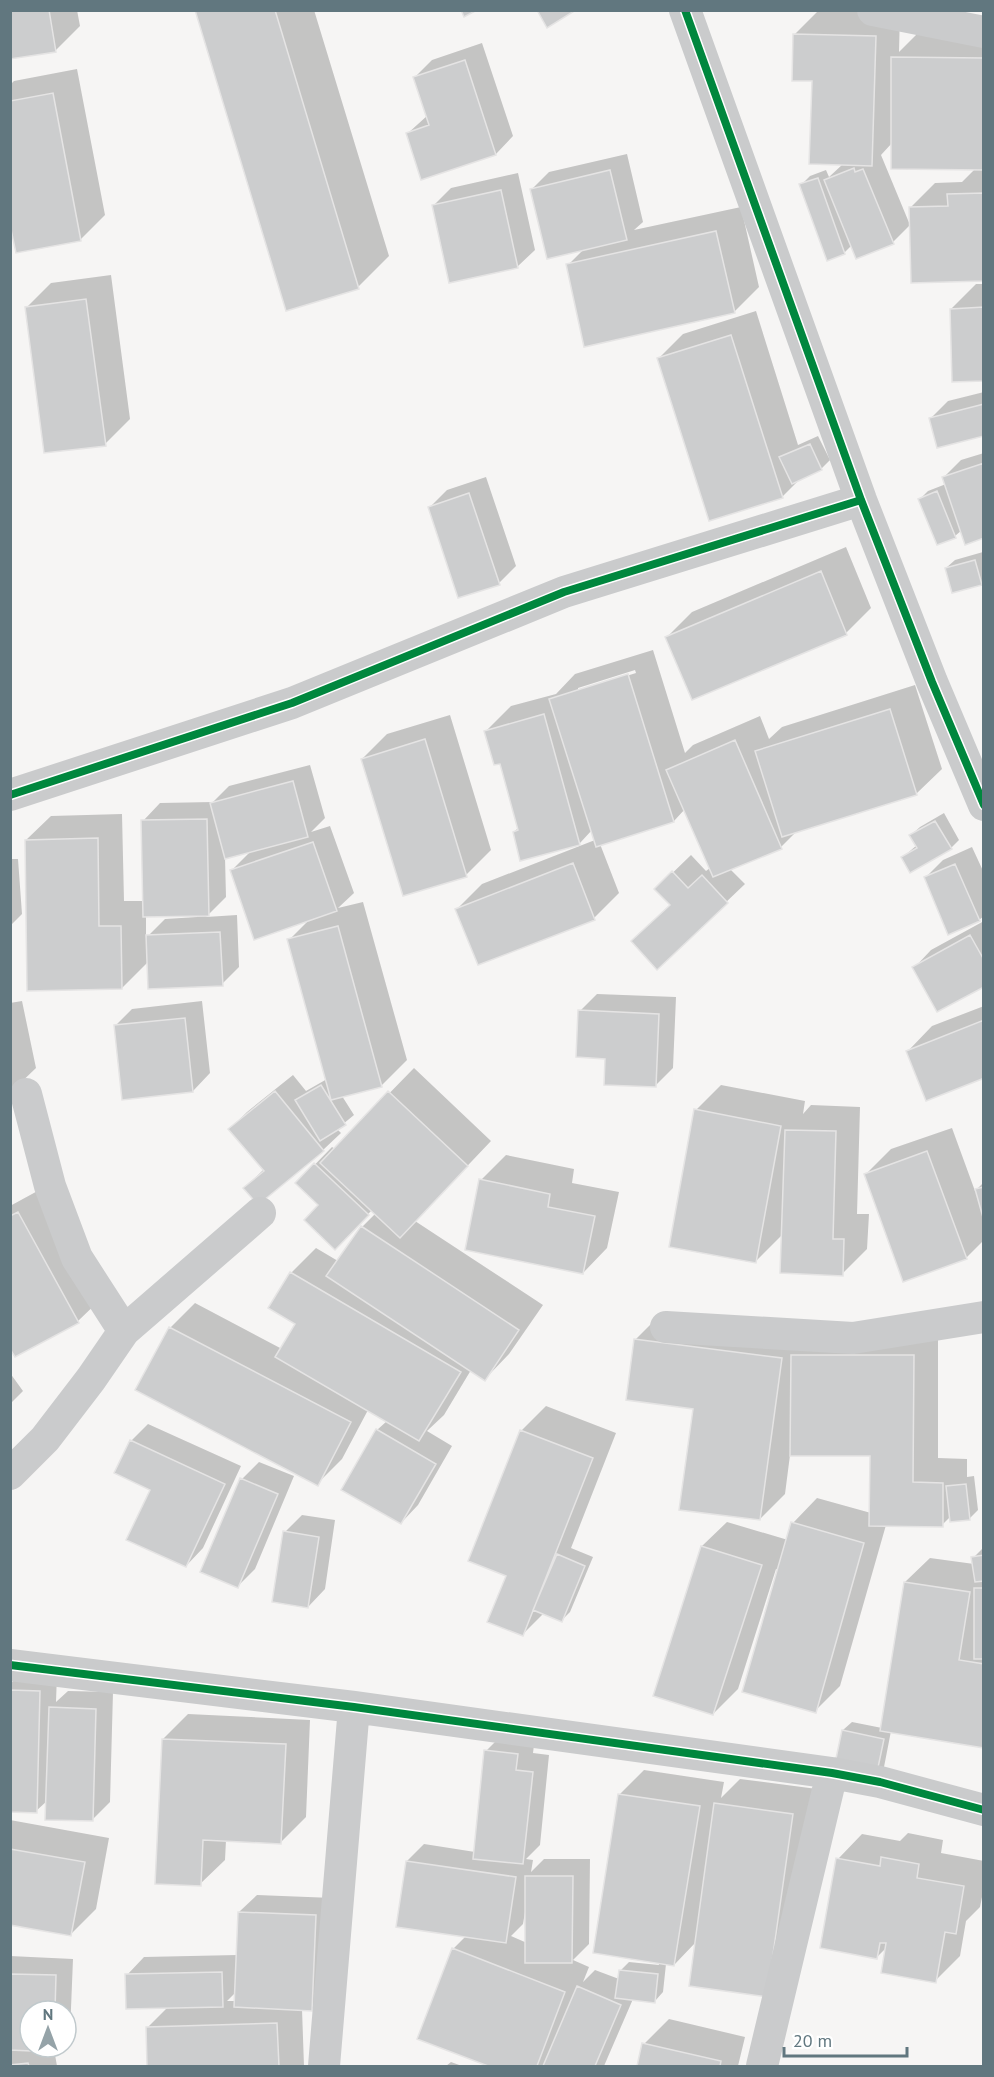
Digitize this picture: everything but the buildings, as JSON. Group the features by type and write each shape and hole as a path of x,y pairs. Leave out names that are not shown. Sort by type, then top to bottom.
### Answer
{"street":[{"path":"685,10 861,500 932,682 984,805"},
{"path":"873,10 984,32"},
{"path":"10,795 292,703 564,592 861,500"},
{"path":"26,1094 50,1186 77,1258 124,1332"},
{"path":"10,1474 45,1439 124,1332 260,1213"},
{"path":"666,1327 853,1338 984,1317"},
{"path":"10,1665 354,1707 832,1773 880,1782 984,1810"},
{"path":"324,2067 354,1707"},
{"path":"762,2067 832,1773"}],"cycle path":[{"path":"685,10 861,500 932,682 984,805"},
{"path":"10,795 292,703 564,592 861,500"},
{"path":"10,1665 354,1707 832,1773 880,1782 984,1810"}]}
